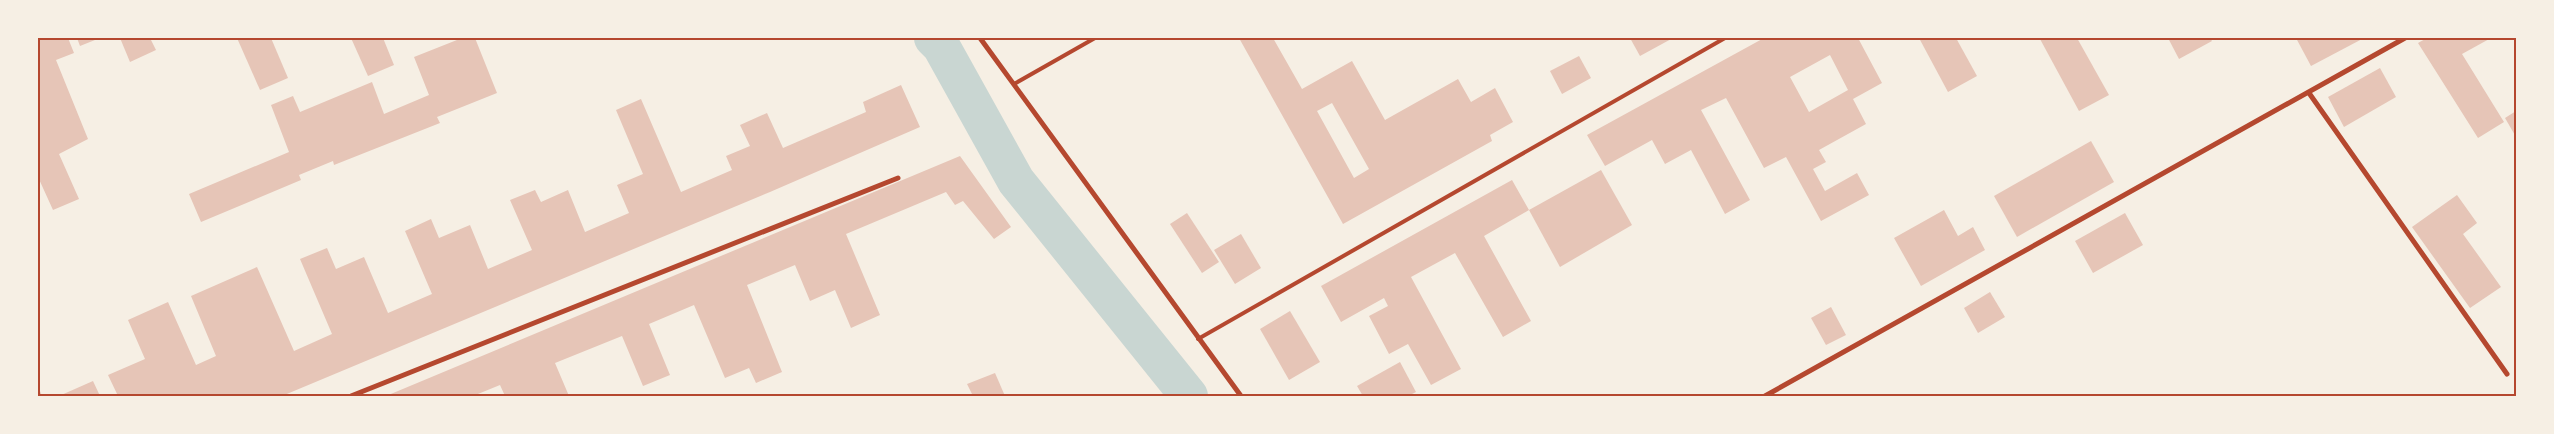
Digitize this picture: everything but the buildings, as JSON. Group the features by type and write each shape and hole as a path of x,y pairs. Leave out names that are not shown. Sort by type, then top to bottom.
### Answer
{"street":[{"path":"980,38 1241,396"},
{"path":"1765,396 2405,38"},
{"path":"2309,93 2507,374"},
{"path":"351,396 898,178"}],"lane":[{"path":"1014,84 1095,38"},
{"path":"1198,339 1726,38"}],"waterway":[{"path":"933,38 941,46 1016,181 1189,396"}]}
